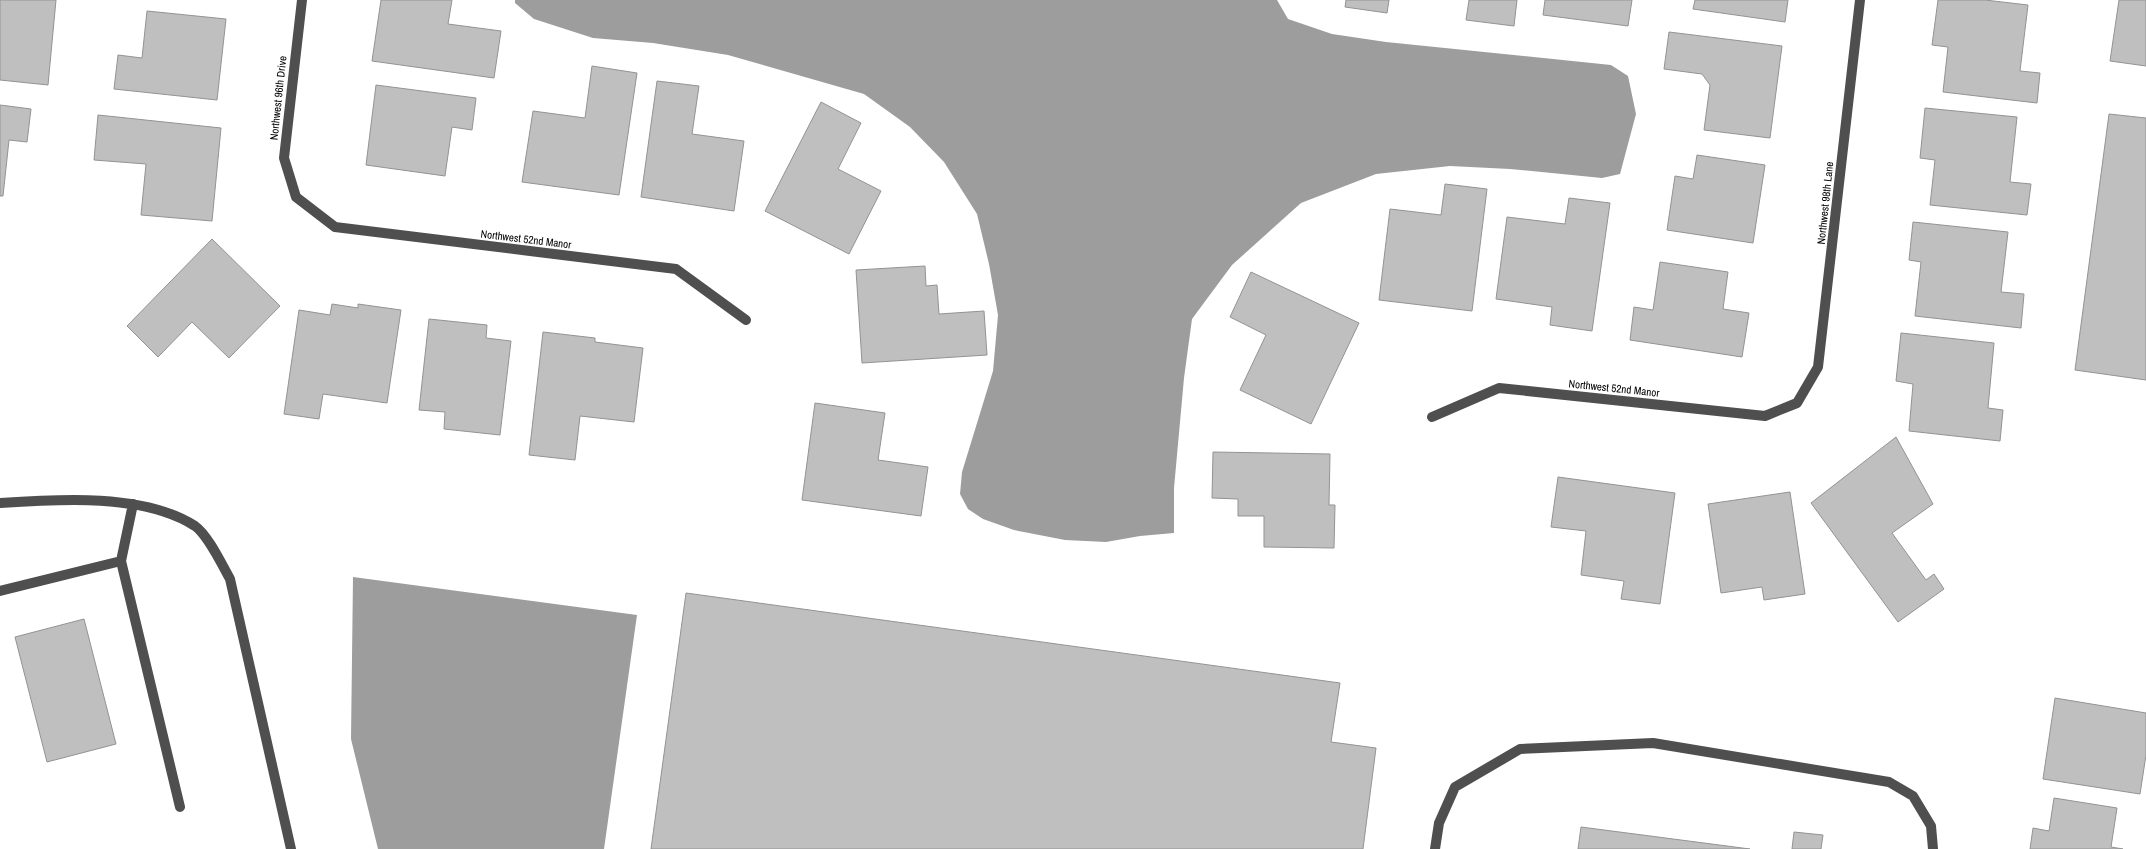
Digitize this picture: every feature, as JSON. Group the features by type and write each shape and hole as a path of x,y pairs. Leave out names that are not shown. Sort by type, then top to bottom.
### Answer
{"street":[{"name":"Northwest 96th Drive","path":"296,197 284,158 302,0"},
{"name":"Northwest 98th Lane","path":"1797,402 1818,367 1860,0"},
{"name":"Northwest 52nd Manor","path":"296,197 335,227 676,269 746,320"},
{"name":"Northwest 52nd Manor","path":"1432,417 1499,388 1766,416 1797,402"},
{"path":"0,503 50,500 133,504 159,510 196,526 215,551 230,579 291,849"},
{"path":"133,504 121,561 180,807"},
{"path":"0,591 121,561"},
{"path":"1435,849 1439,823 1455,787 1520,749 1653,743 1889,782 1912,796 1931,826 1933,849"}],"shaded area":[{"path":"515,0 1277,0 1288,19 1332,34 1386,42 1611,65 1628,76 1636,114 1620,174 1602,178 1510,169 1450,166 1376,174 1301,203 1232,265 1192,319 1184,378 1174,488 1174,533 1140,536 1106,542 1065,540 1014,530 983,519 968,509 960,494 962,472 993,371 998,315 989,264 977,214 944,162 910,127 864,94 728,55 653,43 593,38 534,19 515,3"},
{"path":"353,577 637,615 604,849 378,849 351,739"}],"building":[{"path":"0,0 56,0 48,85 0,80"},
{"path":"381,0 452,0 448,24 501,31 494,78 372,61"},
{"path":"1346,0 1389,0 1387,13 1345,7"},
{"path":"1469,0 1517,0 1514,26 1466,20"},
{"path":"1545,0 1632,0 1628,26 1543,15"},
{"path":"1695,0 1788,0 1785,22 1693,9"},
{"path":"1938,0 1985,0 2028,5 2020,71 2040,73 2037,103 1943,92 1948,47 1932,45"},
{"path":"2119,0 2146,0 2146,66 2110,61"},
{"path":"147,11 226,19 217,100 114,89 118,55 142,58"},
{"path":"1669,32 1782,46 1770,138 1704,130 1710,85 1702,74 1664,69"},
{"path":"592,66 637,73 619,195 522,182 533,111 585,118"},
{"path":"657,81 699,86 692,134 744,141 734,211 641,197"},
{"path":"376,85 476,98 472,130 452,127 445,176 366,165"},
{"path":"821,102 861,123 838,169 881,191 849,254 765,211"},
{"path":"0,105 31,109 27,142 9,140 3,196 0,196"},
{"path":"1925,108 2017,117 2010,182 2031,184 2027,215 1930,205 1935,160 1920,158"},
{"path":"2109,114 2146,118 2146,380 2075,370"},
{"path":"98,115 221,128 212,221 141,215 146,164 94,160"},
{"path":"1697,155 1765,165 1753,243 1667,230 1675,176 1693,179"},
{"path":"1445,184 1487,189 1472,311 1379,300 1390,209 1441,215"},
{"path":"1569,198 1610,203 1592,331 1550,325 1552,307 1496,299 1507,217 1565,224"},
{"path":"1913,222 2008,232 2001,292 2024,294 2021,328 1915,316 1921,262 1909,260"},
{"path":"212,239 280,306 229,358 192,322 158,357 127,326"},
{"path":"1660,262 1728,272 1723,309 1749,313 1742,357 1630,340 1634,307 1653,310"},
{"path":"925,266 926,286 937,285 939,314 984,311 987,355 862,363 856,270"},
{"path":"1251,272 1359,323 1311,424 1240,390 1266,335 1230,317"},
{"path":"332,304 358,308 358,304 401,310 387,403 323,394 319,419 284,414 299,310 330,315"},
{"path":"429,319 487,325 486,338 511,341 500,435 444,429 445,412 419,410"},
{"path":"543,332 595,338 595,342 643,348 634,422 580,416 575,460 529,455"},
{"path":"1901,333 1994,343 1988,408 2003,410 2000,441 1909,431 1913,384 1896,381"},
{"path":"815,403 885,413 878,460 928,467 921,516 802,500"},
{"path":"1896,437 1933,504 1892,533 1926,580 1934,574 1944,589 1898,622 1811,503"},
{"path":"1213,452 1330,454 1329,505 1335,505 1334,548 1264,547 1264,516 1238,516 1238,499 1212,498"},
{"path":"1558,477 1675,493 1660,604 1621,599 1624,581 1581,575 1586,531 1551,527"},
{"path":"1790,492 1805,594 1764,600 1762,587 1721,593 1708,504"},
{"path":"686,593 1340,683 1331,742 1376,748 1363,849 651,849"},
{"path":"84,619 116,744 47,762 15,637"},
{"path":"2055,698 2146,713 2146,755 2140,794 2043,779"},
{"path":"2054,798 2117,808 2111,847 2123,849 2030,849 2033,828 2049,831"},
{"path":"1581,827 1750,849 1578,849"},
{"path":"1794,832 1823,835 1821,849 1792,849"}]}
